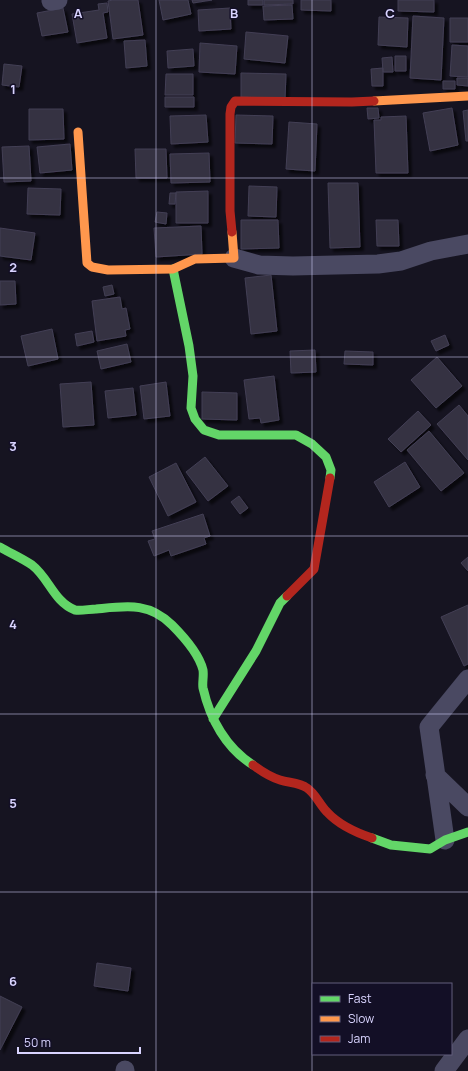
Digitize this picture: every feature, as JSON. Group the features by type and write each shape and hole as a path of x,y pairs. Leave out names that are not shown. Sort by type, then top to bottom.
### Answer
{"street":[{"path":"234,258 230,211 230,114 231,107 236,101 352,102 468,96"},
{"path":"78,132 87,263 92,267 108,270 173,269 195,259 234,258 259,265 293,266 378,264 401,261 431,251 468,244"},
{"path":"173,269 189,346 193,376 192,408 195,419 204,430 219,435 296,435 312,444 326,457 331,470 314,568 280,603 256,651 213,718"},
{"path":"0,547 32,565 46,579 60,601 76,610 139,607 154,611 172,624 198,659 203,671 203,687 213,718 229,744 243,759 263,772 280,780 296,783 308,788 327,812 341,825 359,834 391,845 430,849 445,840 468,832"},
{"path":"445,840 429,728 468,679"},
{"path":"435,774 468,807"},
{"path":"444,1071 468,1039"}],"building":[{"path":"138,0 143,35 113,39 108,1"},
{"path":"159,0 188,0 191,14 163,20"},
{"path":"192,0 212,0 193,3"},
{"path":"248,0 263,0 263,5 248,5"},
{"path":"264,0 293,0 293,4 264,5"},
{"path":"301,0 331,0 331,11 301,10"},
{"path":"398,0 434,0 434,12 398,11"},
{"path":"107,3 108,12 103,13 107,38 77,43 72,14 99,10 98,4"},
{"path":"292,5 293,19 264,20 263,6"},
{"path":"63,8 68,32 42,36 37,13"},
{"path":"230,8 231,29 199,31 198,10"},
{"path":"413,16 444,18 441,80 410,78"},
{"path":"379,17 408,18 407,47 378,45"},
{"path":"450,18 468,18 468,42 450,42"},
{"path":"246,32 288,36 285,63 244,59"},
{"path":"145,40 147,66 126,68 124,41"},
{"path":"200,43 237,46 235,74 199,72"},
{"path":"452,45 468,46 468,77 450,76"},
{"path":"193,49 194,66 168,68 167,51"},
{"path":"395,56 406,56 406,71 395,71"},
{"path":"392,57 393,72 383,72 382,58"},
{"path":"4,64 22,66 19,87 2,85"},
{"path":"383,68 383,86 372,86 371,69"},
{"path":"241,73 286,74 285,99 241,97"},
{"path":"166,74 193,74 193,95 165,95"},
{"path":"457,78 468,78 468,86 457,85"},
{"path":"443,81 455,81 455,89 443,89"},
{"path":"165,97 194,97 194,107 165,107"},
{"path":"367,108 378,108 379,118 368,119"},
{"path":"452,108 458,145 430,151 423,113"},
{"path":"29,109 63,109 64,139 29,140"},
{"path":"468,110 468,141 466,141 463,111"},
{"path":"206,115 208,142 171,144 170,116"},
{"path":"236,115 273,116 272,144 235,143"},
{"path":"406,116 408,173 376,173 374,120 381,120 381,117"},
{"path":"289,122 317,124 315,171 286,169"},
{"path":"70,144 72,170 40,173 37,147"},
{"path":"29,146 31,181 4,182 2,147"},
{"path":"135,149 166,149 167,178 136,178"},
{"path":"209,153 210,182 171,183 170,154"},
{"path":"328,183 358,183 360,247 330,248"},
{"path":"249,186 277,187 276,217 248,216"},
{"path":"28,188 61,189 60,215 27,214"},
{"path":"208,191 208,223 176,223 176,192"},
{"path":"170,193 176,193 175,204 169,204"},
{"path":"157,212 167,213 166,224 155,222"},
{"path":"241,220 278,220 279,248 241,249"},
{"path":"376,220 398,220 399,246 377,246"},
{"path":"201,226 202,254 156,257 154,228"},
{"path":"0,228 35,233 31,260 0,256"},
{"path":"271,275 277,331 251,334 245,278"},
{"path":"0,281 15,281 16,304 0,305"},
{"path":"112,285 114,294 105,296 103,287"},
{"path":"120,297 122,309 126,308 130,329 125,330 126,336 97,341 92,301"},
{"path":"52,329 58,359 28,366 21,336"},
{"path":"92,331 94,342 77,346 75,334"},
{"path":"445,335 449,345 436,351 431,341"},
{"path":"127,344 131,362 101,369 97,351"},
{"path":"315,350 316,372 291,373 290,351"},
{"path":"345,351 373,352 373,365 344,364"},
{"path":"437,357 462,386 436,408 411,380"},
{"path":"274,376 279,420 261,423 260,418 249,419 244,380"},
{"path":"91,382 94,425 63,427 60,384"},
{"path":"166,382 170,416 144,419 140,386"},
{"path":"133,388 136,415 108,418 105,391"},
{"path":"202,392 237,393 237,420 202,419"},
{"path":"459,405 468,416 468,460 437,424"},
{"path":"418,411 431,425 401,452 388,439"},
{"path":"429,431 464,473 441,491 407,450"},
{"path":"205,457 228,486 208,501 186,472"},
{"path":"405,462 420,487 389,507 374,482"},
{"path":"176,463 196,502 168,516 149,477"},
{"path":"239,496 248,508 240,514 231,502"},
{"path":"203,514 210,536 204,538 206,544 171,556 169,550 154,556 148,541 155,539 152,531"},
{"path":"468,557 468,571 461,563"},
{"path":"468,605 468,664 464,666 441,617"},
{"path":"97,963 131,968 128,991 94,986"},
{"path":"0,996 22,1007 0,1050"}],"traffic: fast":[{"path":"173,269 189,346 193,376 191,408 195,419 204,430 219,435 296,435 312,444 326,457 331,470 330,478"},
{"path":"0,547 24,560 38,570 57,596 75,610 137,607 155,612 172,625 190,646 201,664 206,700 220,732 235,750 253,765"},
{"path":"213,719 256,651 280,603 287,596"},
{"path":"372,838 391,845 430,849 445,840 468,832"}],"traffic: slow":[{"path":"374,101 468,96"},
{"path":"78,132 87,263 92,267 108,270 173,269 195,259 234,258 232,232"}],"traffic: jam":[{"path":"232,232 230,211 230,114 231,107 235,101 374,101"},
{"path":"287,596 314,569 330,478"},
{"path":"253,765 276,779 304,786 313,793 324,809 337,821 353,831 372,838"}]}
